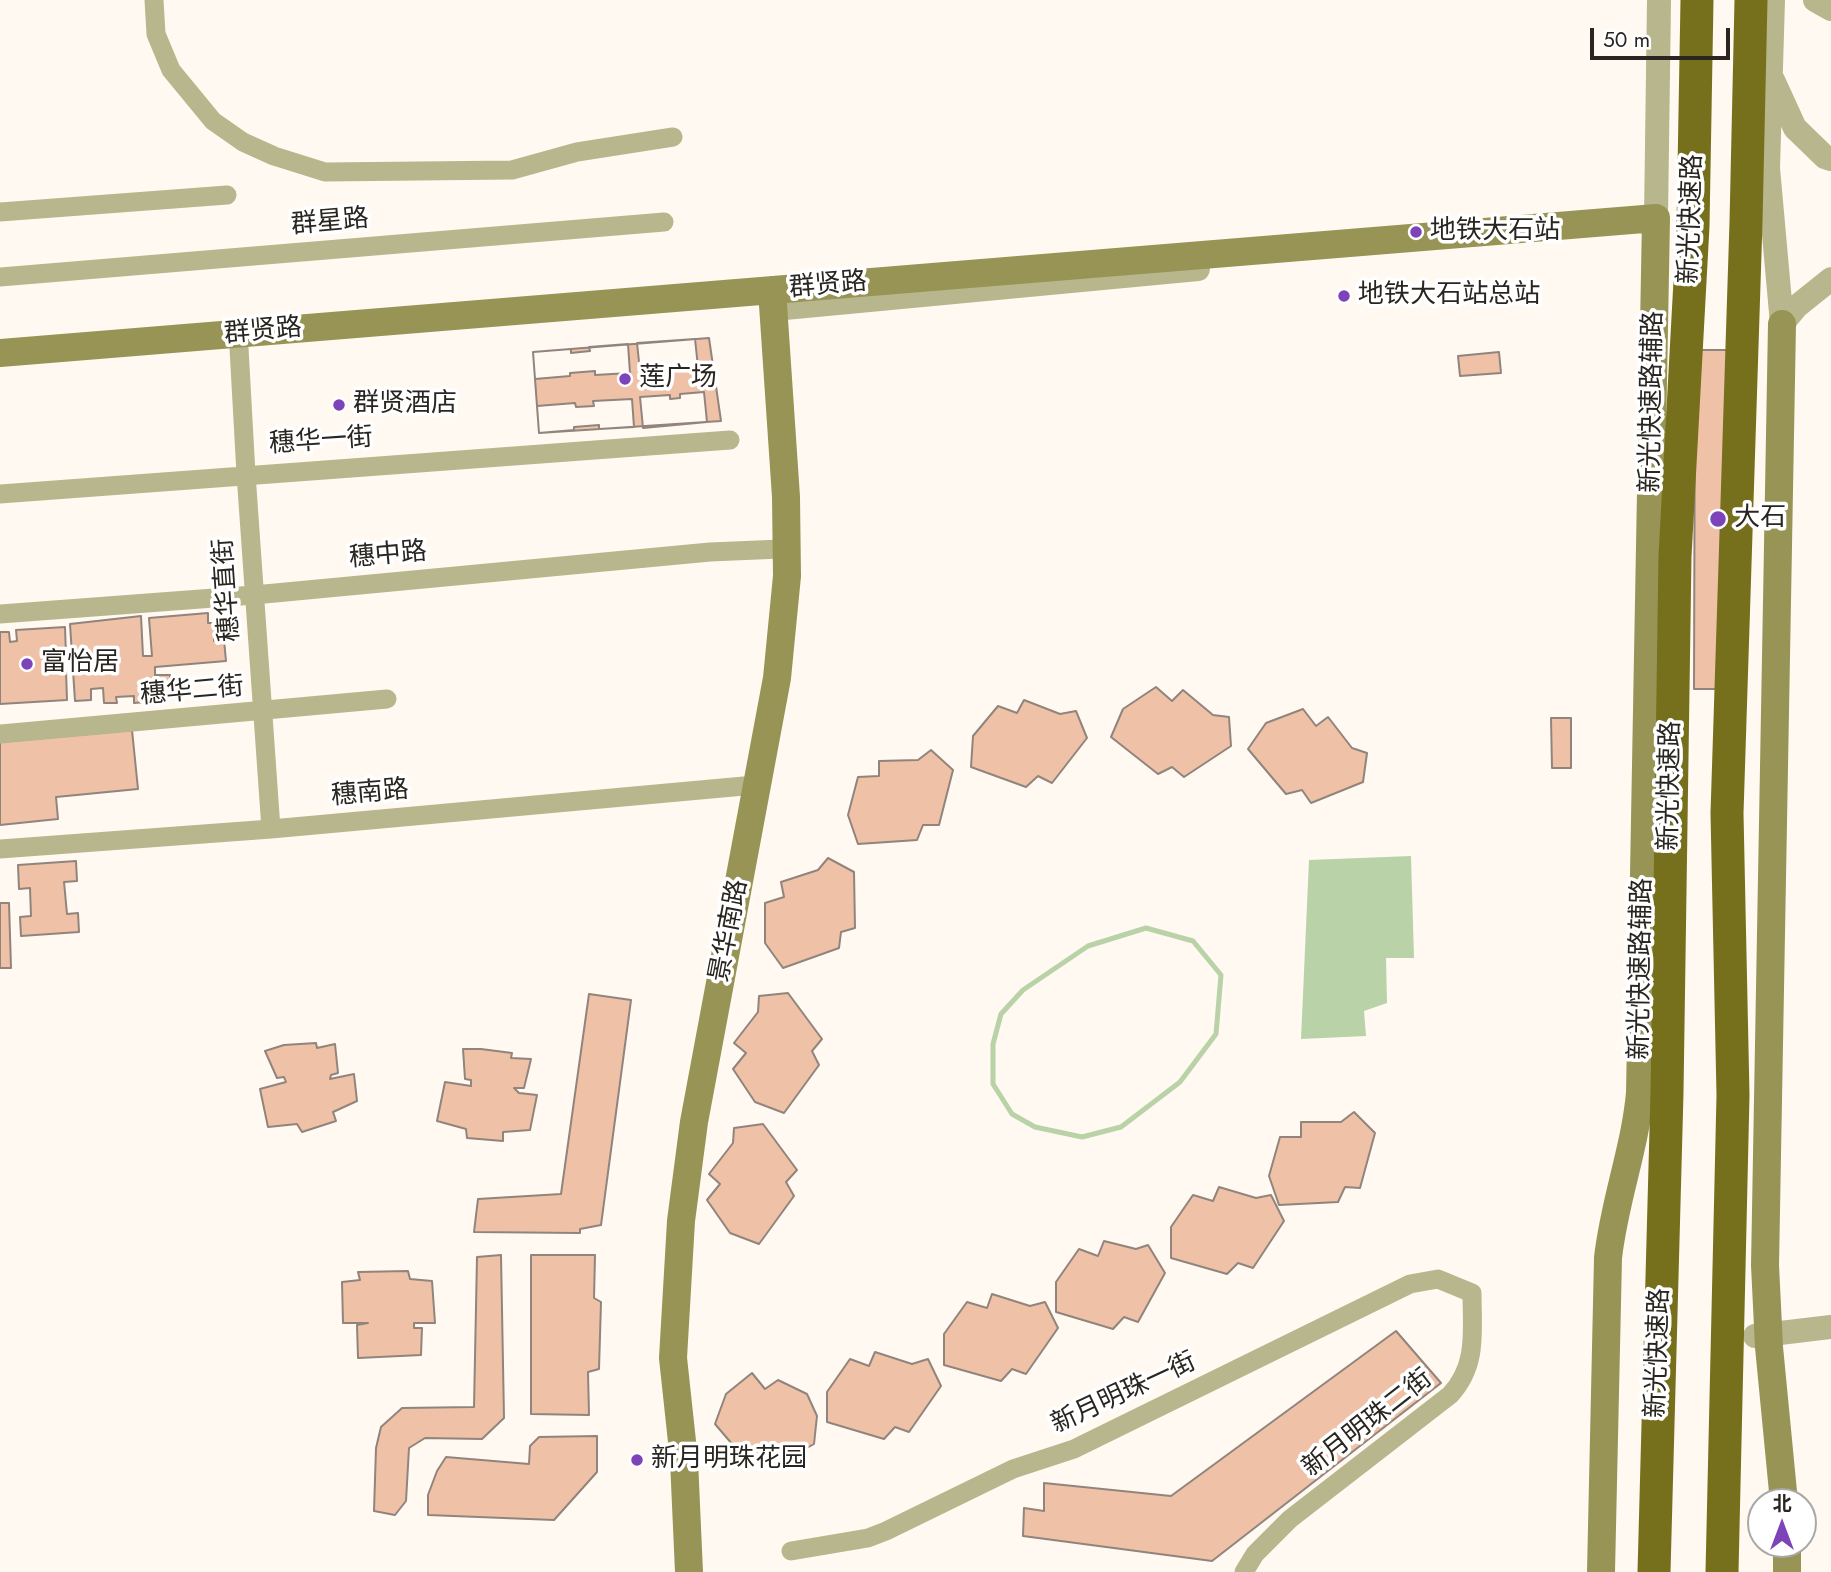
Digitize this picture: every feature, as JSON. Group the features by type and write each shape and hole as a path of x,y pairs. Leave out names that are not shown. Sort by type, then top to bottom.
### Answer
{"highway":[{"name":"新光快速路","path":"1654,1572 1667,1093 1675,556 1693,226 1697,0"},
{"name":"新光快速路","path":"1721,1572 1734,1096 1727,813 1751,0"},
{"path":"1631,1572 1657,1430"},
{"path":"1723,1512 1735,1572"}],"main road":[{"name":"群贤路","path":"0,371 773,300 1656,228"},
{"name":"新光快速路辅路","path":"1601,1572 1608,1258 1636,1125 1640,1093 1656,228"},
{"name":"群贤路","path":"0,353 773,300"},
{"name":"群贤路","path":"0,371 773,300"},
{"name":"景华南路","path":"689,1572 684,1460 674,1367 681,1221 694,1122 770,716 781,643 788,537 773,300"},
{"path":"1782,324 1765,1265 1769,1347 1783,1488"}],"street":[{"path":"154,0 156,34 171,70 213,121 253,147 325,172 512,170 577,152 673,137"},
{"path":"1656,228 1659,0"},
{"path":"1773,0 1768,168 1782,324"},
{"path":"1815,0 1831,9"},
{"path":"1771,76 1795,128 1825,157 1831,159"},
{"path":"0,212 227,195"},
{"name":"群星路","path":"0,277 664,222"},
{"name":"群贤路","path":"773,300 1401,253"},
{"path":"1782,324 1796,307 1831,279"},
{"name":"穗华直街","path":"239,348 271,829"},
{"name":"穗华一街","path":"0,494 730,440"},
{"name":"穗中路","path":"0,614 254,595 710,552 781,549"},
{"name":"穗华二街","path":"0,734 387,699"},
{"name":"穗南路","path":"0,849 271,829 744,786"},
{"name":"新月明珠一街","path":"791,1551 868,1538 887,1531 1013,1469 1074,1449 1410,1283 1438,1279 1472,1293"},
{"name":"新月明珠二街","path":"1244,1572 1255,1554 1290,1519 1459,1386 1469,1367 1471,1355 1472,1293"},
{"path":"1755,1336 1831,1327"}],"shaded area":[{"path":"1411,856 1414,958 1386,958 1387,1003 1364,1011 1366,1036 1301,1039 1309,860"}],"building":[{"name":"莲广场","path":"709,338 721,421 539,433 533,352"},
{"path":"695,339 698,367 640,371 637,343"},
{"path":"628,344 630,373 595,375 595,371 535,379 533,352 571,349 571,353 590,351 589,347"},
{"name":"大石","path":"1695,350 1743,350 1742,689 1694,689"},
{"path":"1499,352 1501,373 1460,376 1458,356"},
{"path":"704,392 707,422 643,428 640,397 670,395 670,399 680,398 680,394"},
{"path":"632,399 634,427 599,429 599,425 539,433 537,406 575,403 576,407 594,406 593,401"},
{"path":"208,613 208,623 220,623 220,634 214,635 214,641 224,640 226,661 155,667 155,675 170,675 171,694 158,696 159,701 134,703 134,696 116,697 117,703 104,703 103,688 91,689 91,700 75,701 70,624 141,616 143,656 152,656 149,618"},
{"name":"富怡居","path":"65,627 66,656 54,656 54,672 66,671 67,700 0,704 0,632 9,632 10,642 17,641 16,630"},
{"path":"1156,687 1172,701 1183,690 1213,715 1229,717 1231,746 1184,777 1172,767 1158,774 1111,737 1123,709"},
{"path":"1024,700 1060,714 1076,711 1087,738 1052,783 1038,776 1026,787 971,767 973,736 998,706 1017,713"},
{"path":"1303,709 1316,726 1328,717 1352,748 1367,753 1363,782 1311,803 1302,790 1286,794 1248,749 1266,723"},
{"path":"1551,718 1571,718 1571,768 1552,768"},
{"path":"132,730 138,789 56,797 58,819 0,825 0,742"},
{"path":"931,750 953,770 939,825 923,825 917,840 858,844 848,815 858,777 879,776 879,761 918,760"},
{"path":"828,858 854,872 855,928 841,932 839,948 783,968 765,943 765,903 784,897 781,882 818,870"},
{"path":"76,861 77,881 64,882 67,914 78,913 79,932 21,936 20,917 31,916 30,888 19,889 18,865"},
{"path":"0,903 9,903 11,968 0,968"},
{"path":"788,993 822,1039 812,1051 819,1065 784,1113 755,1102 733,1069 746,1053 734,1043 758,1012 759,996"},
{"path":"589,994 631,1000 601,1225 580,1229 580,1233 474,1232 478,1199 561,1194"},
{"path":"316,1043 317,1048 335,1044 338,1073 331,1075 330,1079 354,1074 357,1101 333,1112 336,1121 302,1132 297,1124 268,1127 260,1089 286,1082 284,1077 277,1078 265,1051 284,1045"},
{"path":"463,1049 512,1053 511,1058 531,1059 524,1088 514,1088 519,1093 537,1095 530,1130 503,1132 503,1141 467,1138 466,1129 437,1121 445,1082 471,1086 471,1080 465,1079"},
{"path":"1354,1112 1375,1133 1360,1188 1345,1187 1338,1202 1279,1205 1269,1176 1280,1137 1301,1137 1301,1122 1341,1122"},
{"path":"763,1124 797,1170 786,1182 794,1196 759,1244 730,1233 707,1200 720,1184 709,1174 733,1143 734,1128"},
{"path":"1219,1187 1256,1198 1271,1195 1284,1221 1253,1268 1238,1263 1227,1274 1171,1258 1171,1227 1193,1195 1213,1201"},
{"path":"1104,1241 1136,1249 1148,1245 1165,1273 1138,1322 1124,1317 1113,1329 1056,1312 1056,1282 1079,1249 1098,1256"},
{"path":"501,1255 504,1418 482,1439 425,1438 409,1448 406,1501 395,1515 374,1511 376,1448 381,1427 402,1408 474,1407 477,1257"},
{"path":"531,1255 595,1255 594,1298 601,1302 599,1369 588,1372 589,1415 531,1414"},
{"path":"408,1271 410,1279 432,1281 435,1323 414,1323 414,1328 422,1328 421,1355 358,1358 357,1325 368,1323 343,1323 342,1282 360,1280 358,1272"},
{"path":"992,1294 1030,1306 1045,1302 1058,1328 1026,1374 1012,1369 1001,1381 944,1365 944,1334 967,1302 987,1308"},
{"path":"1396,1331 1441,1383 1212,1561 1023,1536 1024,1508 1044,1511 1044,1483 1171,1496"},
{"path":"875,1352 912,1364 928,1359 941,1386 909,1432 895,1427 884,1439 827,1422 827,1392 850,1359 869,1366"},
{"path":"752,1373 765,1389 778,1380 807,1394 817,1416 814,1444 775,1466 761,1453 750,1465 715,1424 726,1394"},
{"path":"597,1436 597,1472 554,1520 428,1515 428,1495 437,1471 446,1457 529,1464 530,1446 539,1437"}],"waterway":[{"path":"1146,928 1193,941 1221,975 1216,1034 1180,1082 1121,1127 1082,1137 1035,1127 1012,1114 993,1084 993,1044 1001,1014 1023,990 1088,946 1146,928"}],"place":[{"name":"地铁大石站","path":"1416,232"},
{"name":"地铁大石站总站","path":"1344,296"},
{"name":"莲广场","path":"625,379"},
{"name":"群贤酒店","path":"339,405"},
{"name":"大石","path":"1718,519"},
{"name":"富怡居","path":"27,664"},
{"name":"新月明珠花园","path":"637,1460"}]}
